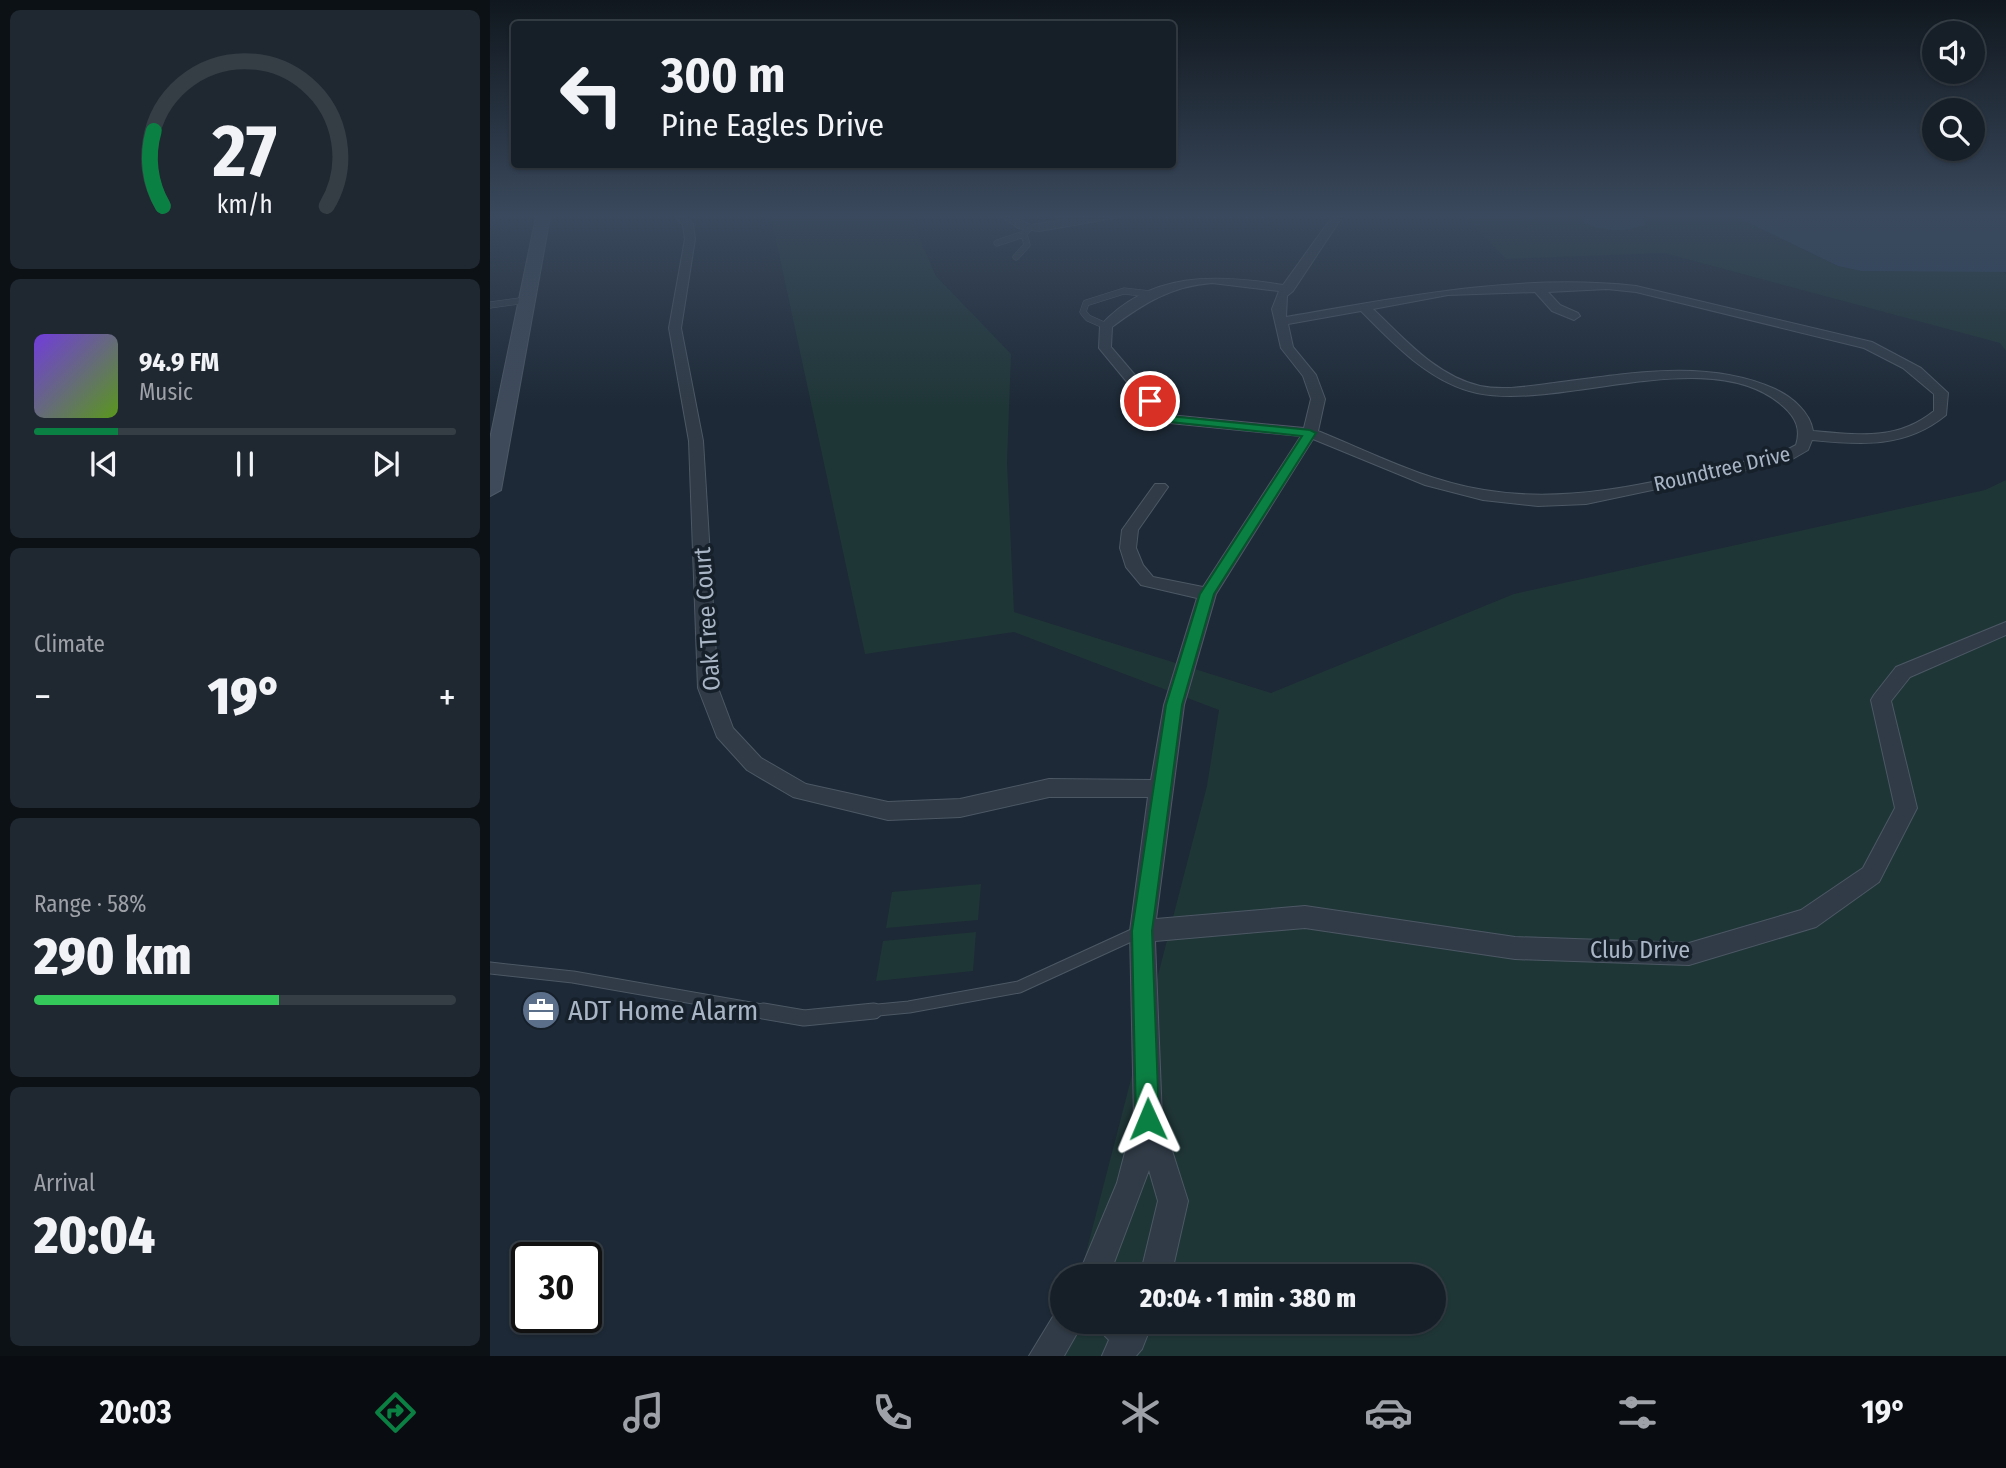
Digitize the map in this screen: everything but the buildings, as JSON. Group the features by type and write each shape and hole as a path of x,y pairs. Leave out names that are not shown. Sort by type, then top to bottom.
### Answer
{"street":[{"path":"490,490 531,280"},
{"name":"Oak Tree Court","path":"683,280 675,328 696,441 708,688 724,732 754,764 801,791 888,811 960,808 1049,788 1110,786 1160,789"},
{"path":"1106,326 1150,294 1172,285 1206,280"},
{"path":"1237,280 1289,289"},
{"path":"1158,1264 1173,1201 1148,1119 1142,931 1160,789 1174,705 1207,594 1310,433 1318,399 1309,375 1287,348 1278,309 1281,296 1295,280"},
{"path":"1280,322 1366,309 1448,292 1538,288 1636,289 1868,345 1898,357 1929,379 1941,393 1941,412 1926,427 1908,435 1872,440 1808,435"},
{"path":"1538,288 1556,308 1574,316"},
{"name":"Roundtree Drive","path":"1106,326 1105,348 1165,419 1310,433 1430,482 1483,495 1538,501 1586,499 1784,458 1804,447 1808,435 1804,417 1788,402 1761,388 1727,378 1681,373 1505,393 1474,389 1437,374 1366,309"},
{"path":"1160,487 1130,530 1128,548 1133,561 1147,581 1207,594"},
{"name":"Club Drive","path":"1142,931 1305,917 1515,947 1689,954 1808,919 1871,875 1906,808 1881,700 1902,672 2006,628"},
{"path":"1098,1264 1131,1184 1148,1119"},
{"path":"1045,1356 1059,1334"}],"lane":[{"path":"1106,326 1088,318 1083,312 1086,303 1124,291 1150,294"},
{"path":"490,305 527,300"},
{"path":"490,968 573,976 804,1018 909,1007 1019,987 1142,931"}],"green space":[{"path":"785,280 940,280 1011,354 1007,462 1014,612 1271,693 1514,594 1985,490 2006,480 2006,1356 1059,1356 1065,1334 1446,1334 1446,1264 1083,1264 1207,786 1219,710 1014,632 865,654"},
{"path":"1766,280 2006,280 2006,351 2000,343"},
{"path":"981,884 978,920 886,928 892,892"},
{"path":"976,932 973,971 876,981 883,941"}],"place":[{"name":"ADT Home Alarm","path":"541,1010"}],"route":[{"path":"1148,1119 1142,931 1174,705 1207,594 1310,433 1185,423 1165,419 1150,401"}]}
